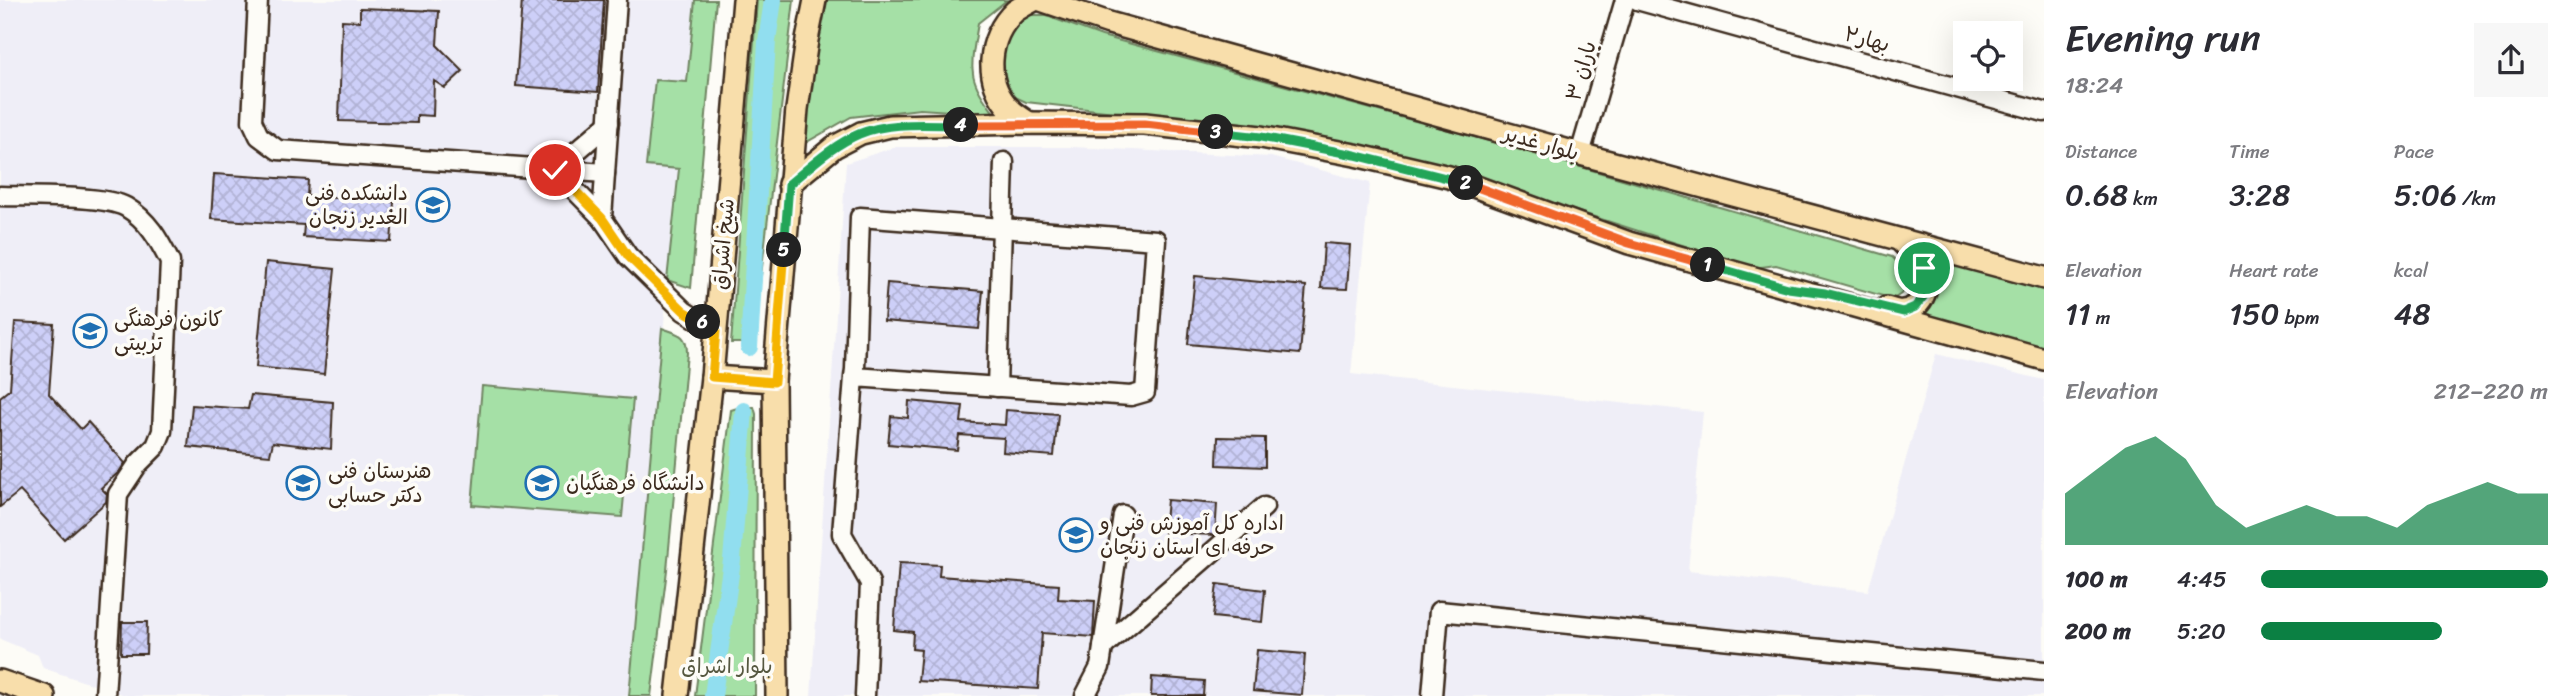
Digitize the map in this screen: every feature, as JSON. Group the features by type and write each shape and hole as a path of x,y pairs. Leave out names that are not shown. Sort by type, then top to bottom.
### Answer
{"main road":[{"name":"شیخ اشراق","path":"677,696 712,377 744,0"},
{"path":"776,696 774,382 789,184 807,40 815,0"},
{"path":"1029,123 1011,110 998,91 992,70 993,47 1002,27 1017,10 1034,0"},
{"name":"بلوار غدیر","path":"1041,0 1109,23 1580,154 2044,278"},
{"path":"789,184 834,148 861,133 890,126 1145,124 1261,137 1449,177 1629,243 2044,359"},
{"path":"1788,288 1825,293 1903,312 1915,307 1923,297 1927,278 1918,259 1900,240"},
{"path":"712,377 774,382"},
{"path":"0,681 44,696"}],"street":[{"path":"258,0 252,121 259,136 278,150 605,173"},
{"path":"602,218 617,0"},
{"name":"باران ۳","path":"1580,154 1625,0"},
{"name":"بهار۲","path":"1637,0 2044,112"},
{"path":"555,170 608,123"},
{"path":"997,387 1004,162"},
{"path":"555,170 602,218 628,256 684,311 716,331"},
{"path":"0,196 104,201 124,206 145,221 160,241 170,262 162,431 156,446 138,464 118,494 105,696"},
{"path":"854,377 1131,396 1145,392 1156,240 860,217 854,377 842,534 870,583 865,696"},
{"path":"1103,647 1264,508"},
{"path":"1085,696 1100,667 1123,515"},
{"path":"1432,696 1439,611 2044,671"}],"shaded area":[{"path":"0,0 695,0 687,82 646,166 679,168 628,696 127,696 43,668 38,655 0,639"},
{"name":"اداره کل آموزش فنی و حرفه ای استان زنجان","path":"895,147 1072,147 1271,157 1370,183 1351,374 1703,412 1688,571 1868,591 1936,354 2044,380 2044,696 811,696 846,163"}],"green space":[{"path":"695,0 716,0 691,288 667,280 679,169 646,166 655,80 687,82"},
{"path":"757,0 794,0 753,343 731,343"},
{"path":"824,0 1007,0 978,23 973,51 975,81 995,114 920,109 851,117 798,147"},
{"path":"1027,15 1044,15 1102,36 1519,149 1892,257 1909,272 1909,282 1904,291 1893,299 1776,265 1754,268 1382,149 1220,124 1026,102 1013,96 1001,82 996,58 1009,34"},
{"path":"1938,260 2044,290 2044,348 1924,315 1935,297"},
{"path":"662,328 683,338 687,353 667,570 651,696 629,696"},
{"path":"482,386 633,399 622,517 472,505"},
{"name":"بلوار اشراق","path":"754,407 756,414 755,696 695,696 731,410"}],"building":[{"path":"522,0 604,0 598,92 516,86"},
{"path":"360,8 439,11 437,45 463,71 445,88 434,81 433,116 417,115 417,123 339,121 342,20 360,21"},
{"path":"214,174 308,180 307,196 394,202 391,242 303,237 304,225 211,219"},
{"path":"1324,243 1350,245 1347,289 1321,288"},
{"path":"266,262 335,269 324,374 256,367"},
{"path":"1195,276 1306,286 1300,354 1188,344"},
{"path":"887,283 983,291 979,329 884,321"},
{"path":"15,322 54,324 49,394 81,429 88,422 125,463 101,488 107,494 106,502 64,539 20,491 0,507 0,397 10,389"},
{"path":"251,395 333,402 331,449 273,442 270,455 188,447 192,405 248,409"},
{"path":"909,401 963,406 961,422 1005,425 1006,410 1058,414 1054,456 1003,452 1004,438 959,435 957,450 888,444 891,416 908,418"},
{"path":"1218,437 1265,438 1265,467 1217,465"},
{"path":"1167,500 1217,504 1215,535 1164,533"},
{"path":"899,563 940,565 939,576 1059,585 1058,599 1095,601 1093,637 1042,633 1038,689 918,681 921,650 912,649 913,632 894,630"},
{"path":"1217,584 1265,590 1262,622 1213,617"},
{"path":"122,622 147,622 146,654 121,654"},
{"path":"1257,650 1305,654 1302,695 1253,691"},
{"path":"1152,677 1204,681 1203,696 1151,696"}],"waterway":[{"path":"749,347 767,41 773,0"},
{"path":"713,696 732,560 744,411"}],"place":[{"name":"دانشکده فنی الغدیر زنجان","path":"433,205"},
{"name":"کانون فرهنگی تربیتی","path":"90,331"},
{"name":"هنرستان فنی دکتر حسابی","path":"303,483"},
{"name":"دانشگاه فرهنگیان","path":"542,483"},
{"name":"اداره کل آموزش فنی و حرفه ای استان زنجان","path":"1076,535"}],"route":[{"path":"555,170 602,218 628,256 684,311 716,331 712,377 774,382 789,184 834,148 861,133 890,126 1145,124 1261,137 1449,177 1629,243 1788,288 1825,293 1903,312 1915,307 1923,297 1927,278 1924,268"}]}
